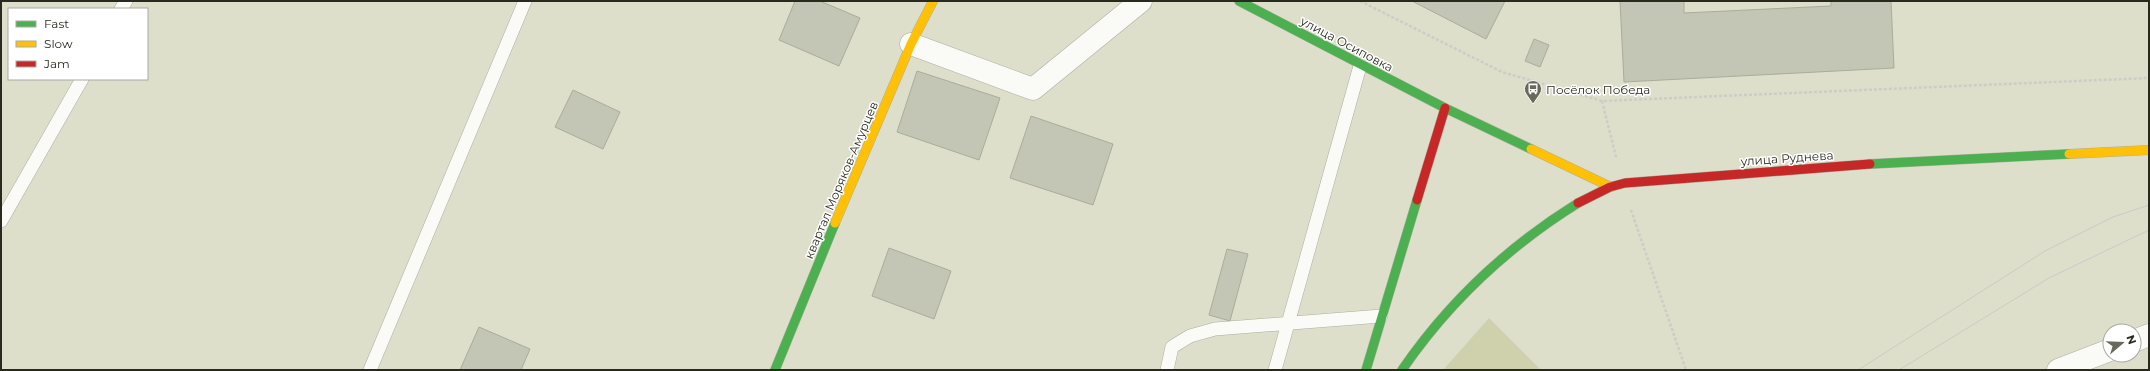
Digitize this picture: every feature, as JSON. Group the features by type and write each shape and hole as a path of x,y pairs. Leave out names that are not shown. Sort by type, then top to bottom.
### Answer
{"street":[{"name":"квартал Моряков-Амурцев","path":"775,370 835,223 911,44 933,1"},
{"path":"911,44 1033,89 1141,1"},
{"name":"улица Осиповка","path":"1239,1 1306,35 1360,66 1445,108"},
{"path":"1366,370 1381,316 1445,108 1611,187"},
{"name":"улица Руднева","path":"1402,370 1411,354 1438,320 1500,261 1548,222 1583,200 1611,187 1622,184 1774,170 2149,150"},
{"path":"2058,370 2102,353"}],"lane":[{"path":"370,370 525,1"},
{"path":"1275,370 1360,66"},
{"path":"1,221 81,80"},
{"path":"1167,370 1172,347 1190,336 1215,329 1288,322 1381,316"}],"path":[{"path":"1360,1 1502,72 1602,101 2149,78"},
{"path":"1602,101 1622,184 1686,370"}],"green space":[{"path":"1489,318 1541,370 1443,370"}],"building":[{"path":"795,1 820,1 860,18 839,66 779,40"},
{"path":"1412,1 1505,1 1486,39"},
{"path":"1620,1 1684,1 1684,13 1831,6 1831,1 1891,1 1894,68 1624,82"},
{"path":"1534,39 1549,45 1540,67 1525,61"},
{"path":"917,71 1000,98 979,160 897,132"},
{"path":"573,90 620,112 603,149 555,127"},
{"path":"1031,116 1113,144 1093,205 1010,178"},
{"path":"889,248 951,271 934,319 872,296"},
{"path":"1227,249 1248,254 1230,321 1209,315"},
{"path":"479,327 530,349 521,370 460,370"}],"tram line":[{"path":"1858,370 2045,251 2113,217 2149,205"},
{"path":"1899,370 2049,278 2149,230"}],"traffic: fast":[{"path":"1239,1 1445,108 1531,149"},
{"path":"1870,164 2069,154"},
{"path":"1366,370 1417,200"},
{"path":"1402,370 1439,322 1481,278 1528,238 1578,203"},
{"path":"775,370 835,223"}],"traffic: slow":[{"path":"835,223 911,44 933,1"},
{"path":"1531,149 1611,187"},
{"path":"2069,154 2149,150"}],"traffic: jam":[{"path":"1417,200 1445,108"},
{"path":"1578,203 1610,187 1625,183 1870,164"}],"place":[{"name":"Посёлок Победа","path":"1533,104"}]}
